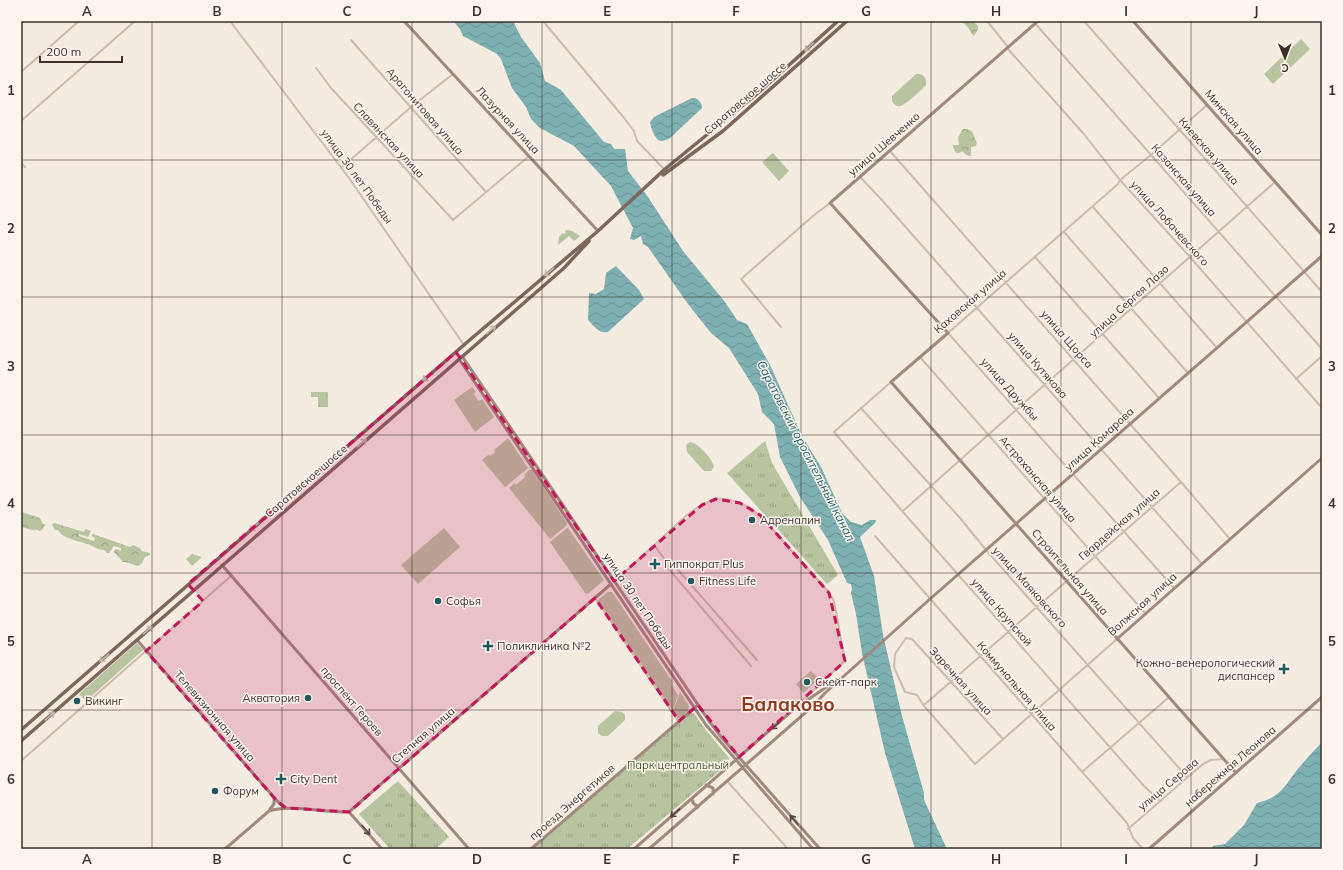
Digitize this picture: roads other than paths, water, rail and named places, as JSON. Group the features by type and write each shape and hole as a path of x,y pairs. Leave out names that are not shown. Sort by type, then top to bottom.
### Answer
{"main road":[{"name":"Саратовское шоссе","path":"21,730 464,345 579,248 665,169 758,92 838,21"},
{"name":"Саратовское шоссе","path":"650,183 723,131 847,21"},
{"path":"704,138 702,142 705,144"},
{"name":"Саратовское шоссе","path":"21,741 460,357 564,268 579,248"},
{"path":"456,352 460,357"},
{"path":"373,424 378,429"},
{"path":"243,537 248,543"},
{"path":"188,584 193,591"},
{"name":"Телевизионная улица","path":"131,634 137,640"}],"street":[{"path":"21,24 24,21"},
{"path":"21,72 79,21"},
{"path":"21,121 135,21"},
{"name":"улица 30 лет Победы","path":"230,21 341,168 464,345"},
{"name":"Лазурная улица","path":"404,21 598,230"},
{"path":"543,21 622,114 634,131 637,141 665,169"},
{"name":"улица Лобачевского","path":"987,21 1008,48 1083,133 1120,180 1190,257 1322,408"},
{"name":"Киевская улица","path":"1084,21 1322,292"},
{"name":"Минская улица","path":"1134,21 1322,235"},
{"name":"улица Шевченко","path":"781,327 741,280 810,219 860,178 1008,48 1035,22"},
{"name":"Казанская улица","path":"1035,22 1322,349"},
{"name":"Арагонитовая улица","path":"351,40 486,192"},
{"name":"Славянская улица","path":"316,68 330,88 453,220 486,192"},
{"path":"341,168 411,107 453,74"},
{"name":"Каховская улица","path":"834,432 1093,207 1118,184 1120,180 1151,155 1207,105"},
{"name":"улица Щорса","path":"890,151 1230,539"},
{"path":"486,192 529,156"},
{"path":"21,163 25,167"},
{"name":"улица Кутякова","path":"860,178 881,199 1202,564"},
{"name":"улица Сергея Лазо","path":"903,512 1016,410 1275,182"},
{"path":"1118,184 1124,183"},
{"name":"улица Дружбы","path":"830,203 948,333 1174,588"},
{"path":"1093,207 1161,283 1216,348"},
{"path":"1064,232 1188,373"},
{"name":"улица Комарова","path":"852,668 1322,256"},
{"path":"1035,257 1159,398"},
{"name":"Астраханская улица","path":"920,356 1145,613"},
{"path":"1296,379 1322,356"},
{"path":"460,357 694,708 718,739 737,758"},
{"name":"Строительная улица","path":"891,382 1168,698 1236,773"},
{"name":"улица Маяковского","path":"861,408 960,518 986,550 1187,777"},
{"name":"улица Крупской","path":"834,432 1059,690 1144,786 1160,801"},
{"name":"Волжская улица","path":"924,706 974,764 1322,458"},
{"name":"Гвардейская улица","path":"924,706 1151,506 1181,482"},
{"path":"612,583 688,514 702,505 716,499 740,503 752,508 760,515 828,591 834,601 846,661 793,710 634,849"},
{"name":"Коммунальная улица","path":"875,536 1030,715 1082,772 1126,824 1133,838 1143,849"},
{"path":"654,545 666,561 668,568 751,666"},
{"path":"666,561 672,563 757,660"},
{"name":"проспект Героев","path":"222,565 469,849"},
{"path":"21,761 231,576"},
{"name":"улица 30 лет Победы","path":"612,583 737,758 820,849"},
{"name":"Степная улица","path":"349,812 612,583"},
{"path":"595,598 678,721"},
{"name":"Заречная улица","path":"924,706 917,695 905,692 894,667 895,654 906,638 912,639 1003,739"},
{"name":"Телевизионная улица","path":"137,640 274,798 286,808"},
{"path":"793,710 852,668"},
{"path":"649,849 813,706 852,668"},
{"path":"819,685 819,689 823,690"},
{"name":"набережная Леонова","path":"1149,849 1322,697"},
{"path":"1082,772 1168,698"},
{"path":"808,700 813,706"},
{"name":"проезд Энергетиков","path":"531,849 698,705"},
{"name":"улица Серова","path":"1128,829 1204,764 1211,760 1223,759"},
{"path":"744,766 812,849"},
{"path":"727,781 788,849"},
{"path":"706,785 713,788 713,794"},
{"path":"225,849 269,811 274,804 274,798"},
{"path":"692,798 693,803 698,806"},
{"path":"269,811 286,808 349,812 382,849"}],"water":[{"name":"Саратовский оросительный канал","path":"453,21 513,21 521,37 540,63 545,81 561,90 604,142 611,144 614,149 625,149 628,171 648,197 683,251 725,302 737,320 747,324 770,365 802,436 821,467 842,513 851,522 862,525 870,520 876,520 875,523 860,537 874,576 883,635 902,716 924,793 924,800 947,849 915,849 885,753 862,653 851,593 851,584 847,583 828,540 800,497 780,457 774,424 762,412 758,394 729,348 711,333 688,304 648,247 643,244 641,236 634,240 630,239 633,228 611,186 574,146 540,128 531,119 526,107 512,88 501,59 497,54 463,36 460,29"},
{"path":"692,98 699,101 702,108 669,139 662,141 657,139 652,131 650,122 654,117"},
{"path":"616,266 639,290 644,299 608,332 602,332 588,320 589,293 596,294 604,289 606,273"},
{"path":"1322,742 1322,849 1211,849 1213,846 1225,844 1244,825 1257,803 1277,795 1285,787 1300,766"}],"place":[{"name":"Адреналин","path":"752,520"},
{"name":"Гиппократ Plus","path":"655,564"},
{"name":"Fitness Life","path":"691,581"},
{"name":"Софья","path":"438,601"},
{"name":"Поликлиника №2","path":"488,646"},
{"name":"Кожно-венерологический диспансер","path":"1284,669"},
{"name":"Скейт-парк","path":"807,682"},
{"name":"Акватория","path":"308,698"},
{"name":"Викинг","path":"77,701"},
{"name":"City Dent","path":"281,779"},
{"name":"Форум","path":"215,791"}],"district":[{"name":"Балаково","path":"788,704"}],"park label":[{"name":"Парк центральный","path":"678,765"}]}
